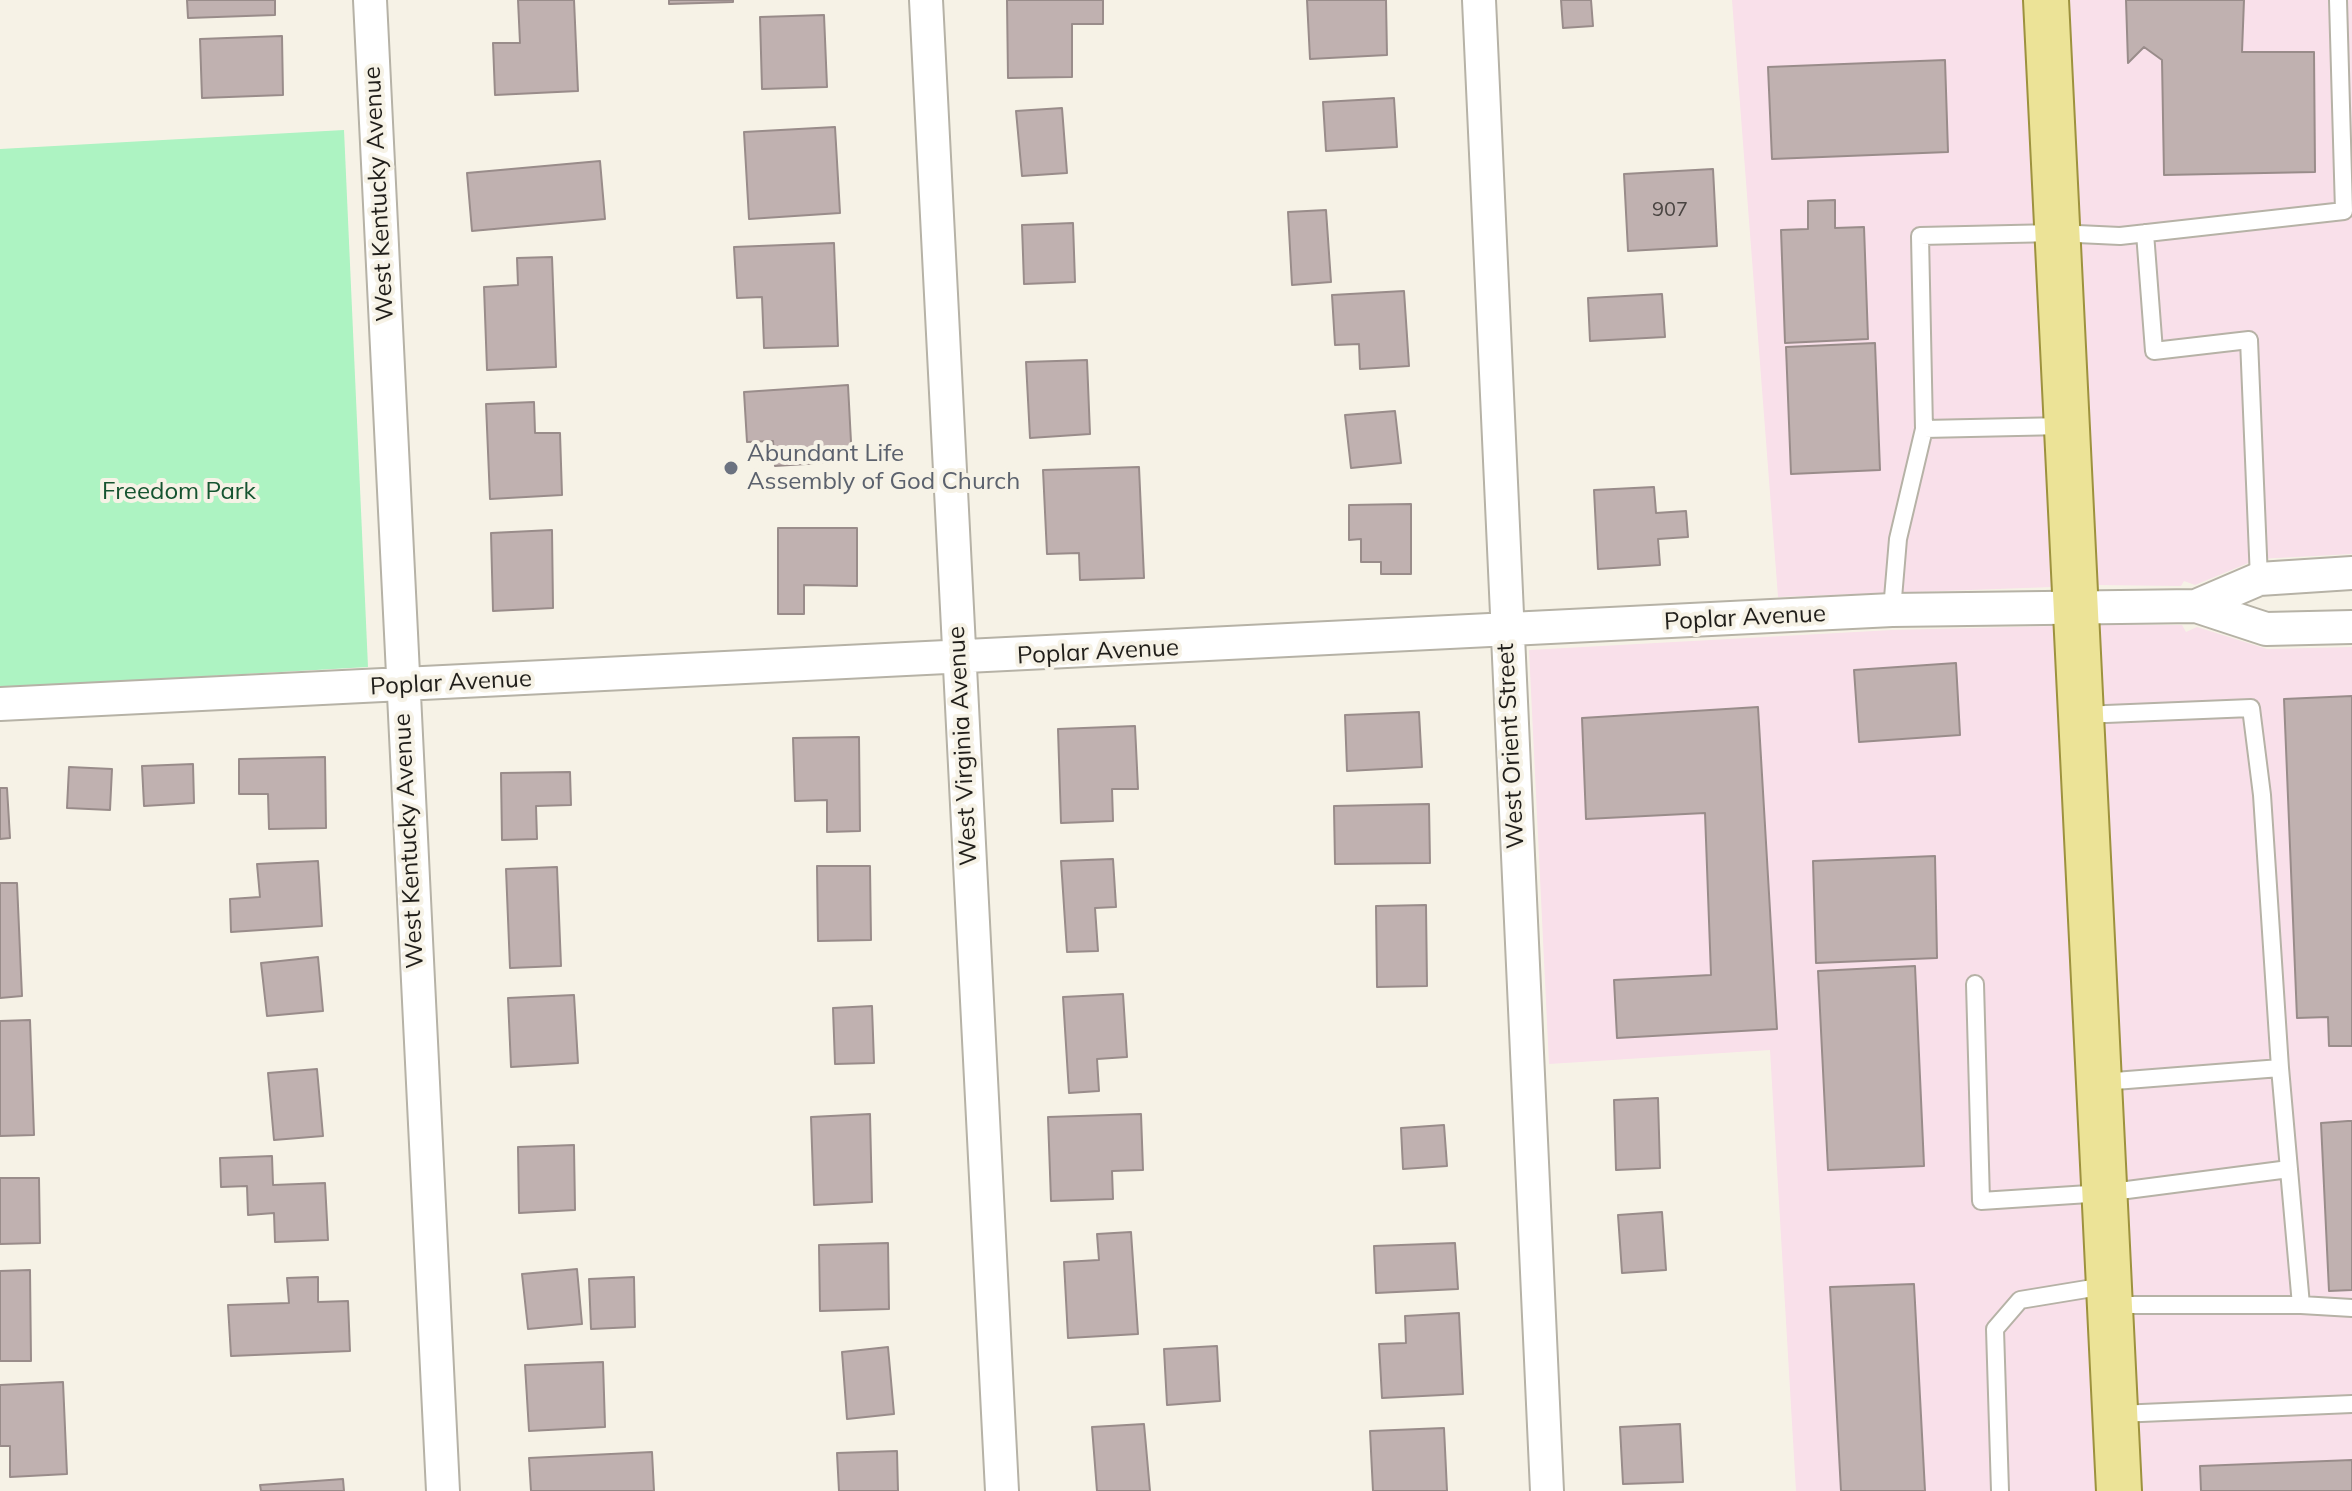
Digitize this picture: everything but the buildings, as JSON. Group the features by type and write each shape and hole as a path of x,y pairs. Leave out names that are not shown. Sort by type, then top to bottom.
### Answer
{"main road":[{"path":"2046,0 2119,1491"}],"street":[{"name":"West Kentucky Avenue","path":"370,0 401,685 443,1491"},
{"name":"West Virginia Avenue","path":"926,0 1002,1491"},
{"name":"West Orient Street","path":"1479,0 1547,1491"},
{"name":"Poplar Avenue","path":"2196,606 2259,579 2352,573"},
{"name":"Poplar Avenue","path":"0,704 1506,632 1892,610 2196,606 2266,629 2352,627"}],"lane":[{"path":"1892,610 1898,539 1924,429 1920,236 2056,233 2120,236 2344,211 2338,0"},
{"path":"2145,233 2154,351 2249,340 2259,579"},
{"path":"1924,429 2067,426"},
{"path":"2080,715 2251,708 2262,795 2280,1068 2301,1305"},
{"path":"1975,984 1981,1201 2104,1193 2289,1169"},
{"path":"2098,1083 2280,1068"},
{"path":"2000,1491 1995,1329 2020,1300 2109,1295 2352,1308"},
{"path":"2115,1414 2352,1404"}],"shaded area":[{"path":"1732,0 2024,0 2052,587 1778,597"},
{"path":"2068,0 2352,0 2352,554 2258,559 2195,585 2184,581 2181,586 2096,585"},
{"path":"2098,625 2182,625 2186,632 2197,627 2267,649 2352,647 2352,1491 2141,1491"},
{"path":"2054,626 2097,1491 1796,1491 1770,1050 1549,1064 1529,650 1892,630"}],"green space":[{"name":"Freedom Park","path":"344,130 368,667 0,688 0,149"}],"place":[{"name":"Abundant Life Assembly of God Church","path":"731,468"}]}
